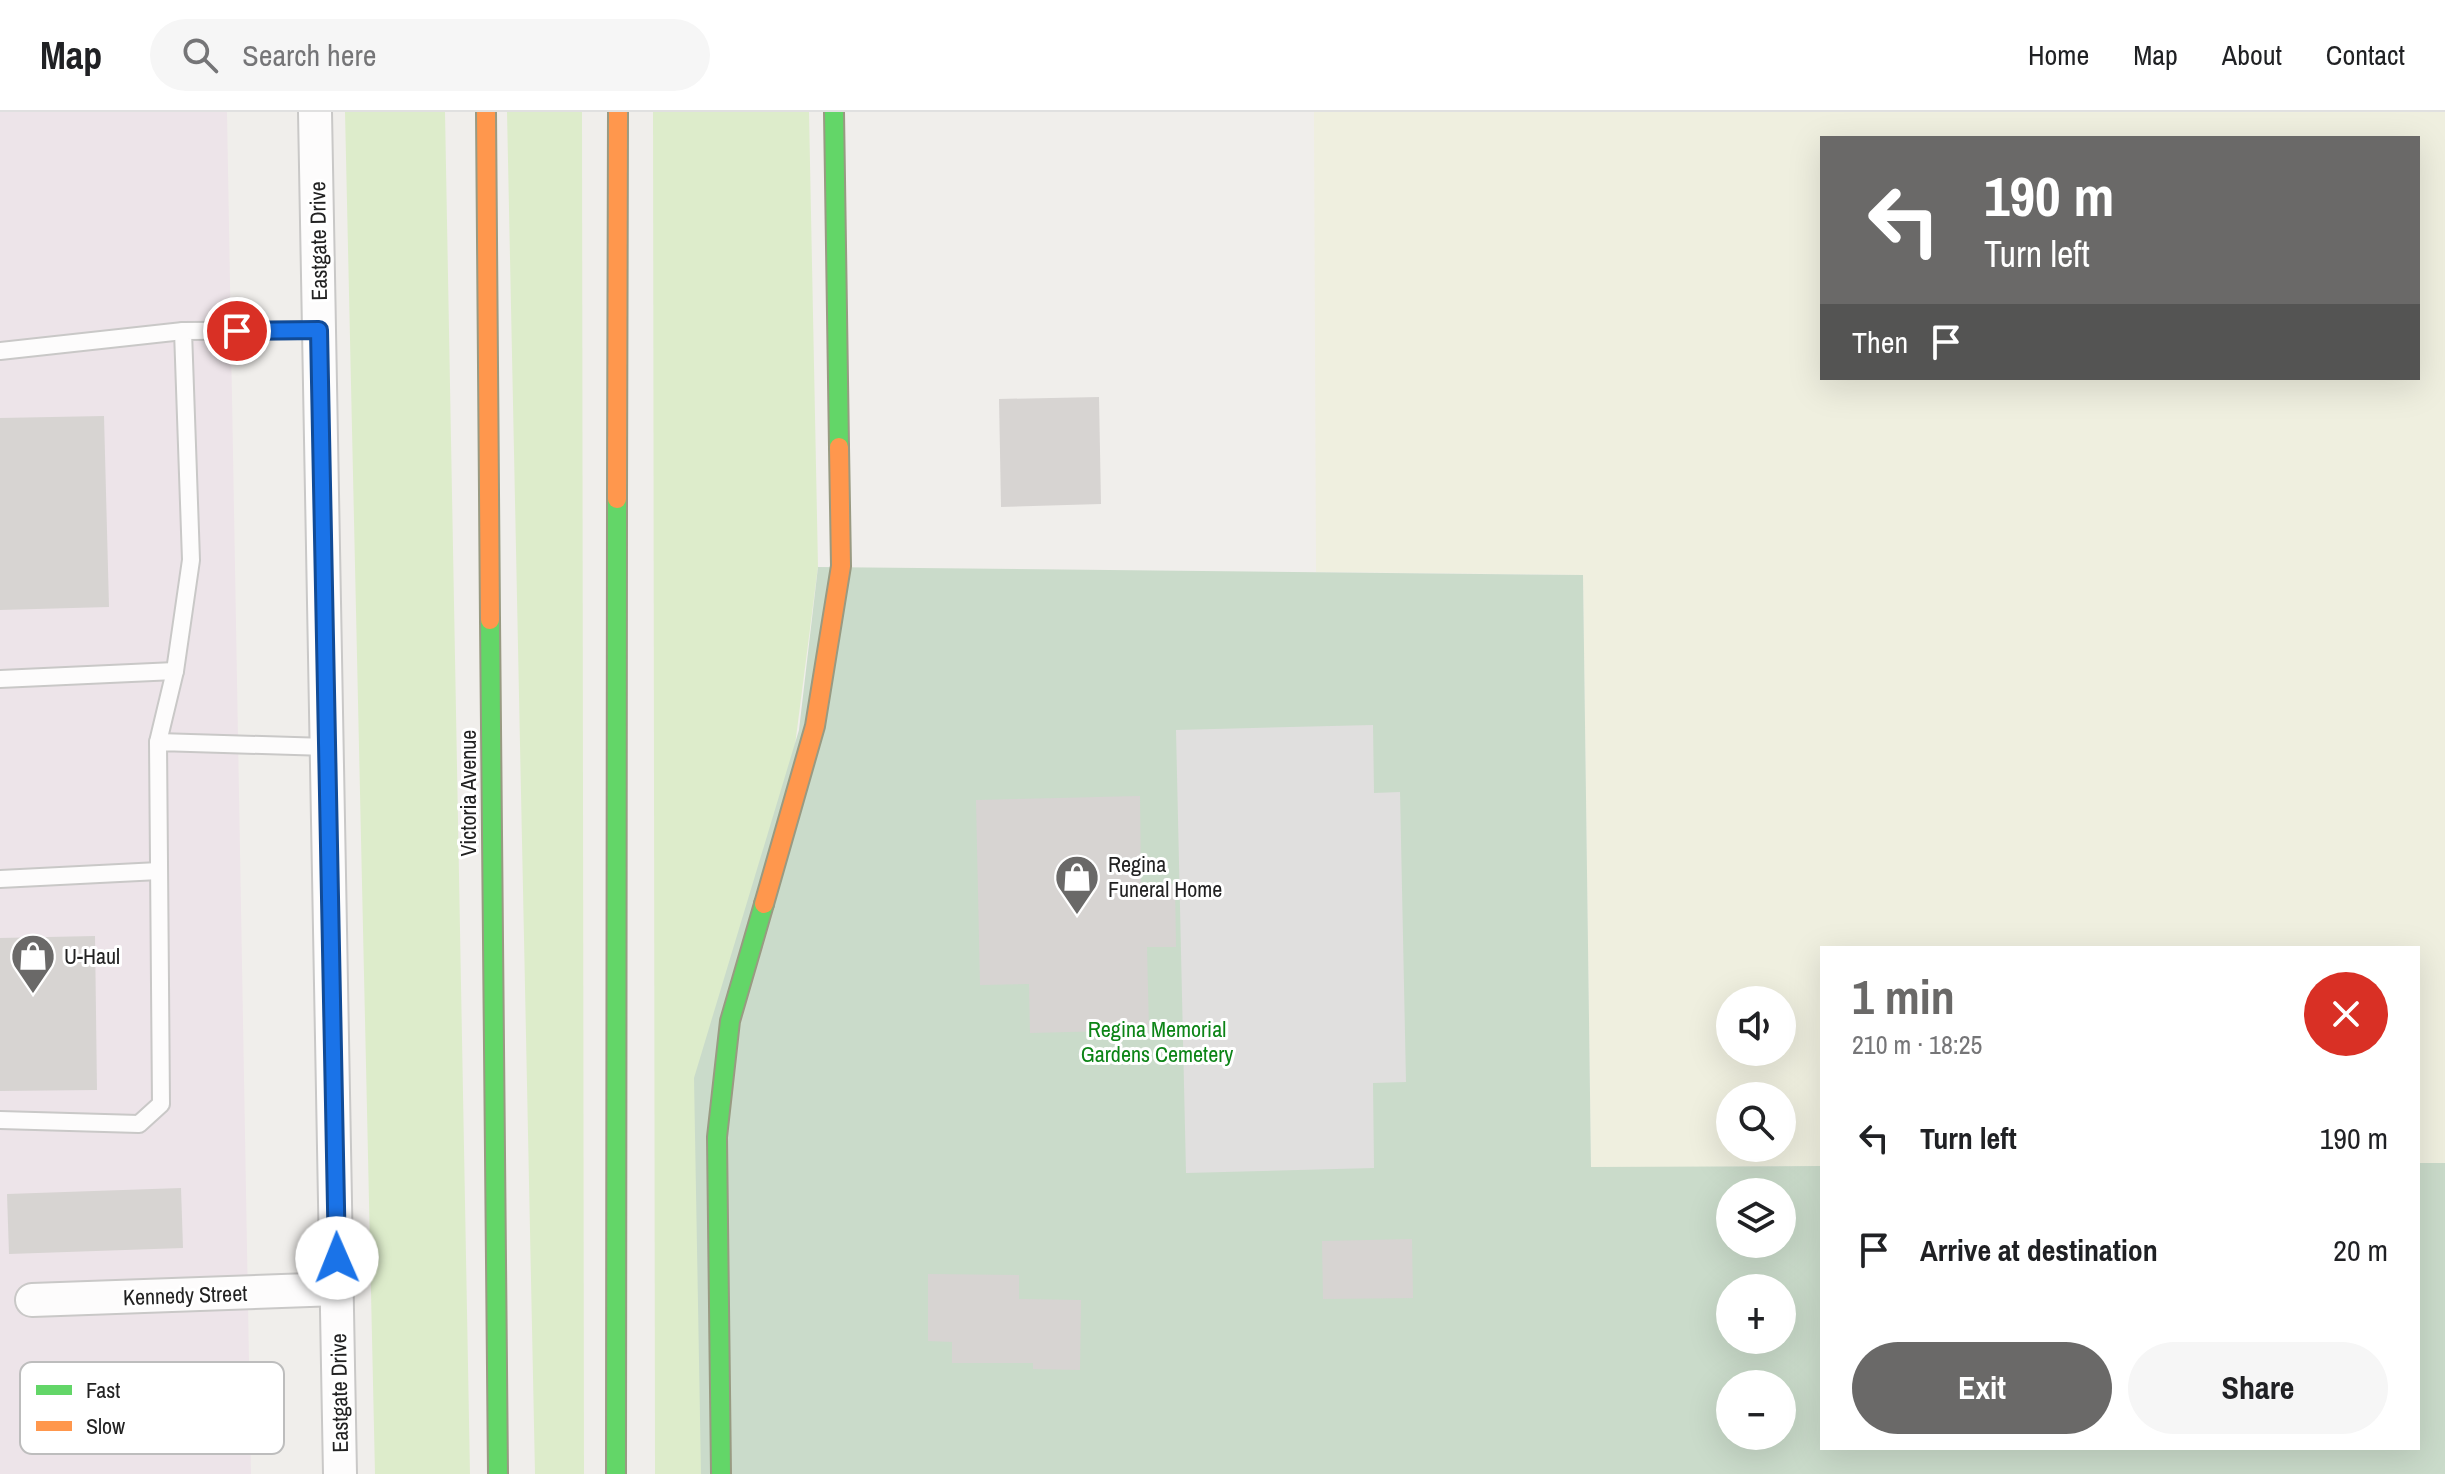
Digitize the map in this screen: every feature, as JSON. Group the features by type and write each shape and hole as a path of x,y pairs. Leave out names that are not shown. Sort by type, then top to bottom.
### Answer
{"main road":[{"name":"Victoria Avenue","path":"486,112 498,1474"},
{"path":"616,1474 618,112"},
{"path":"721,1474 717,1137 730,1021 815,726 841,566 834,112"}],"street":[{"name":"Eastgate Drive","path":"315,112 340,1474"},
{"name":"Kennedy Street","path":"32,1300 337,1289"}],"lane":[{"path":"0,351 183,331 319,330"},
{"path":"0,1120 139,1124 161,1104 158,742 175,671 191,560 183,331"},
{"path":"0,679 175,671"},
{"path":"158,742 327,747"},
{"path":"0,879 159,871"}],"shaded area":[{"path":"0,112 227,112 249,1362 20,1362 20,1454 251,1454 251,1474 0,1474"},
{"path":"1373,725 1374,793 1400,792 1406,1082 1373,1083 1374,1168 1186,1173 1176,730"}],"green space":[{"path":"345,112 445,112 470,1474 375,1474"},
{"path":"507,112 582,112 584,1474 535,1474"},
{"path":"653,112 809,112 818,567 701,1474 655,1474"},
{"path":"1314,112 2445,112 2445,1163 2420,1163 2420,946 1820,946 1820,1166 1591,1168 1583,575 1316,572"},
{"name":"Regina Memorial Gardens Cemetery","path":"818,567 1583,575 1591,1167 1820,1166 1820,1450 2420,1450 2420,1163 2445,1163 2445,1474 701,1474 694,1078 799,730"}],"building":[{"path":"1099,397 1101,504 1001,507 999,399"},
{"path":"104,416 109,607 0,610 0,418"},
{"name":"Regina Funeral Home","path":"1140,796 1141,885 1175,884 1176,947 1147,947 1149,1030 1030,1033 1029,984 980,985 976,800"},
{"path":"95,936 97,1090 0,1091 0,938"},
{"path":"181,1188 183,1248 9,1254 7,1194"},
{"path":"1412,1239 1413,1298 1323,1299 1322,1241"},
{"path":"928,1274 1019,1275 1019,1299 1081,1300 1080,1370 1033,1369 1033,1363 952,1363 952,1342 928,1341"}],"traffic: fast":[{"path":"834,112 839,447"},
{"path":"616,1474 617,499"},
{"path":"490,620 498,1474"},
{"path":"721,1474 717,1137 730,1021 764,904"}],"traffic: slow":[{"path":"486,112 490,620"},
{"path":"617,499 618,112"},
{"path":"764,904 815,726 841,566 839,447"}],"place":[{"name":"Regina Funeral Home","path":"1077,916"},
{"name":"U-Haul","path":"33,995"}],"route":[{"path":"237,331 319,330 337,1258"}]}
